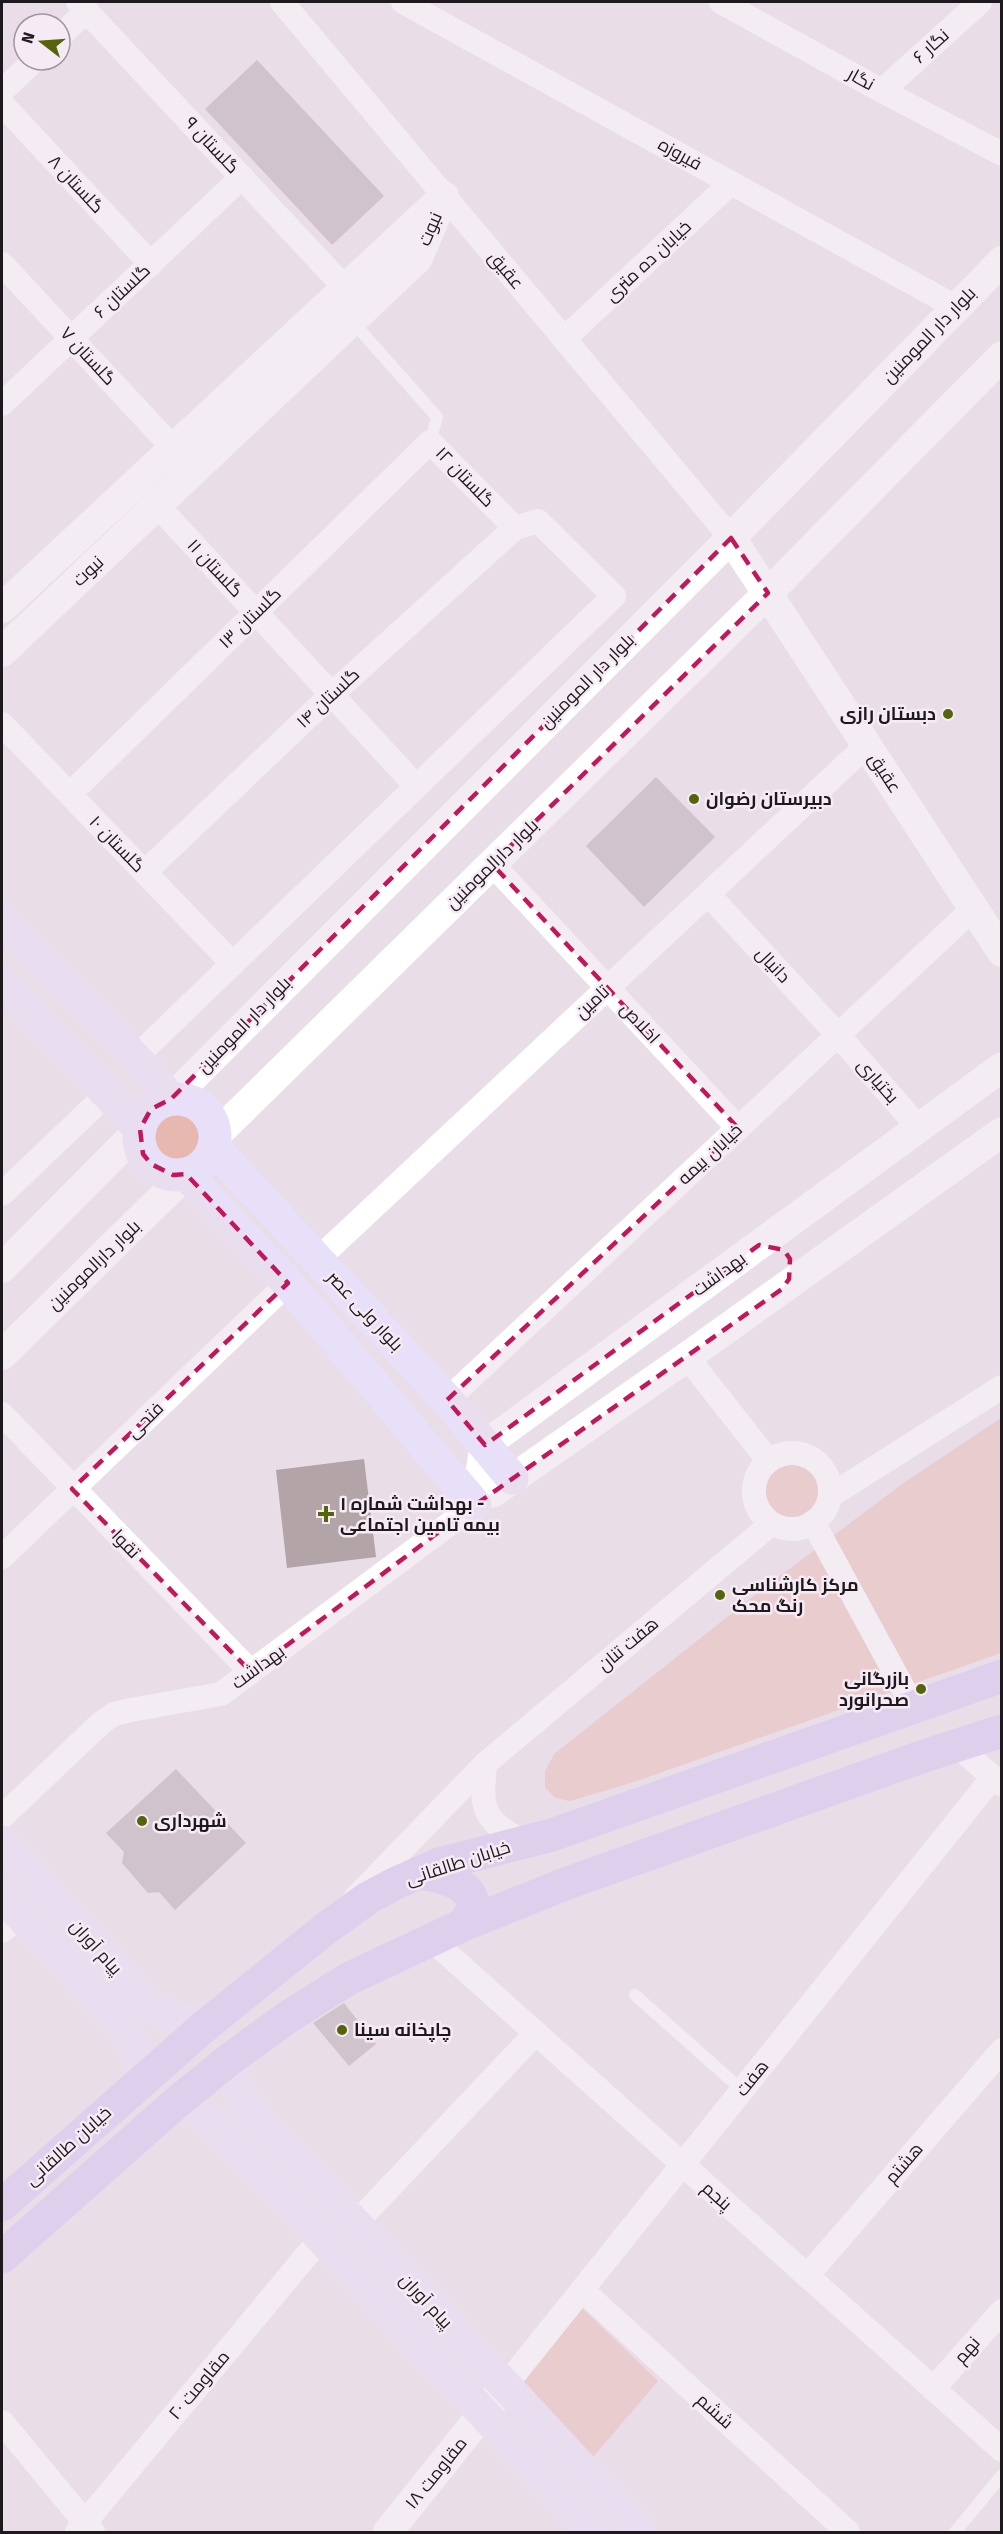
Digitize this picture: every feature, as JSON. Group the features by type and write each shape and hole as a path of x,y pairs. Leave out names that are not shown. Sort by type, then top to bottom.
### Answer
{"main road":[{"path":"2,921 135,1058 171,1099"},
{"path":"6,993 140,1129"},
{"path":"171,1099 190,1101 206,1111 213,1122 215,1142 208,1160 198,1169 186,1174 173,1175 161,1172 143,1154 140,1142 140,1129 144,1118 151,1109 171,1099"},
{"name":"بلوار ولی عصر","path":"215,1142 317,1260 447,1400 512,1478"},
{"path":"186,1174 288,1283 475,1505"},
{"name":"خیابان طالقانی","path":"2,2205 206,2025 368,1898 439,1864 537,1839 1002,1676"},
{"path":"2,2258 176,2103 230,2059 288,2017 348,1979 463,1925 565,1884 1002,1731"},
{"path":"537,1839 542,1845 538,1858 542,1871 552,1881 565,1884"},
{"name":"پیام آوران","path":"2,1842 149,2006 172,2018 206,2025"},
{"path":"419,1873 442,1876 467,1890 473,1902 471,1915 463,1925"},
{"name":"پیام آوران","path":"8,1914 126,2029 138,2054 140,2081"},
{"path":"126,2029 133,2028 145,2020 149,2006"},
{"name":"پیام آوران","path":"230,2059 238,2091 247,2107 641,2532"},
{"name":"پیام آوران","path":"176,2103 191,2108 220,2128 593,2532"},
{"path":"220,2128 228,2113 247,2107"}],"street":[{"name":"فیروزه","path":"403,2 956,307"},
{"name":"نگار","path":"721,2 754,8 882,91 1002,154"},
{"name":"نگار ۶","path":"882,91 980,2"},
{"name":"عقیق","path":"291,5 444,196 731,538 1002,952"},
{"path":"72,20 82,6"},
{"name":"گلستان ۹","path":"82,6 346,288"},
{"path":"2,91 22,72"},
{"name":"گلستان ۸","path":"2,104 151,264"},
{"name":"گلستان ۶","path":"2,404 242,177"},
{"name":"خیابان ده متری","path":"564,339 731,183"},
{"name":"نبوت","path":"2,608 444,196"},
{"name":"نبوت","path":"2,652 418,258 444,196"},
{"name":"بلوار دار المومنین","path":"171,1099 731,538 1002,261"},
{"name":"گلستان ۷","path":"2,264 174,449"},
{"path":"768,593 1002,356"},
{"name":"گلستان ۱۲","path":"430,442 515,528"},
{"name":"گلستان ۱۳","path":"70,794 430,442"},
{"name":"گلستان ۱۱","path":"137,483 416,786"},
{"path":"135,1058 614,596 538,521 515,528"},
{"name":"گلستان ۱۴","path":"145,872 331,695 515,528"},
{"name":"بلوار دارالمومنین","path":"215,1142 492,864 768,593"},
{"name":"گلستان ۱۰","path":"2,724 233,964"},
{"name":"تامین","path":"317,1260 867,745"},
{"name":"اخلاص","path":"492,864 738,1128"},
{"name":"دانیال","path":"708,894 838,1035"},
{"name":"خیابان بیمه","path":"447,1400 973,909"},
{"name":"بختیاری","path":"838,1035 919,1128"},
{"name":"بهداشت","path":"485,1445 1002,1067"},
{"path":"2,1194 107,1094"},
{"path":"2,1268 140,1129"},
{"name":"بهداشت","path":"2,1817 101,1723 114,1714 221,1694 512,1478 687,1357 1002,1132"},
{"name":"بلوار دارالمومنین","path":"2,1355 186,1174"},
{"path":"759,1245 779,1246 790,1259 789,1279 782,1289"},
{"name":"فتحی","path":"2,1557 288,1283"},
{"path":"687,1357 768,1460"},
{"path":"830,1496 1002,1386"},
{"name":"تقوا","path":"2,1414 251,1672"},
{"path":"475,1505 485,1445"},
{"path":"793,1452 806,1454 817,1461 825,1471 830,1483 830,1496 826,1509 813,1522 796,1529 771,1524 762,1516 753,1493 757,1474 768,1460 780,1454 793,1452"},
{"path":"813,1522 913,1706"},
{"name":"هفت تنان","path":"326,1929 485,1764 771,1524"},
{"path":"957,1746 999,1781"},
{"path":"485,1764 482,1795 486,1813 500,1829 537,1839"},
{"name":"هفت","path":"505,2386 742,2090 999,1781"},
{"name":"پنجم","path":"433,1941 1002,2450"},
{"path":"355,2224 536,2033"},
{"name":"هشتم","path":"807,2276 1002,2050"},
{"name":"مقاومت ۲۰","path":"85,2529 321,2238"},
{"name":"ششم","path":"582,2290 848,2532"},
{"name":"نهم","path":"933,2389 1002,2311"},
{"name":"مقاومت ۱۸","path":"388,2532 505,2386"},
{"path":"2,2422 85,2529"}],"lane":[{"name":"گلستان ۱۲","path":"352,321 437,417 430,442"},
{"path":"635,1995 742,2090"},
{"path":"955,2532 1002,2475"}],"highlighted area":[{"path":"731,538 768,593 492,864 738,1128 447,1400 485,1445 759,1245 784,1250 790,1259 789,1279 782,1289 475,1505 251,1672 72,1489 288,1283 186,1174 173,1175 151,1164 143,1154 140,1129 151,1109 171,1099"}],"shaded area":[{"path":"177,1106 194,1111 202,1119 207,1136 202,1153 194,1161 177,1166 160,1161 152,1153 147,1136 152,1119 160,1111"},
{"path":"1001,1418 1001,1653 631,1783 570,1801 556,1798 545,1788 545,1771 554,1754 760,1591 902,1484"},
{"path":"792,1458 805,1461 815,1468 822,1478 825,1491 822,1504 815,1514 805,1521 792,1524 779,1521 769,1514 762,1504 759,1491 762,1478 769,1468 779,1461"},
{"path":"582,2308 658,2381 593,2457 522,2383"}],"building":[{"path":"257,60 384,196 332,245 205,109"},
{"path":"656,777 715,837 644,907 586,846"},
{"name":"بهداشت شماره ۱ - بیمه تامین اجتماعی","path":"364,1459 376,1557 287,1568 276,1470"},
{"path":"176,1769 246,1843 175,1910 159,1892 148,1893 122,1863 124,1852 106,1833"},
{"name":"چاپخانه سینا","path":"344,2003 376,2044 349,2066 313,2023"}],"place":[{"name":"دبستان رازی","path":"948,714"},
{"name":"دبیرستان رضوان","path":"694,799"},
{"name":"بهداشت شماره ۱ - بیمه تامین اجتماعی","path":"326,1514"},
{"name":"مرکز کارشناسی رنگ محک","path":"720,1595"},
{"name":"بازرگانی صحرانورد","path":"921,1689"},
{"name":"شهرداری","path":"142,1821"},
{"name":"چاپخانه سینا","path":"342,2030"}]}
